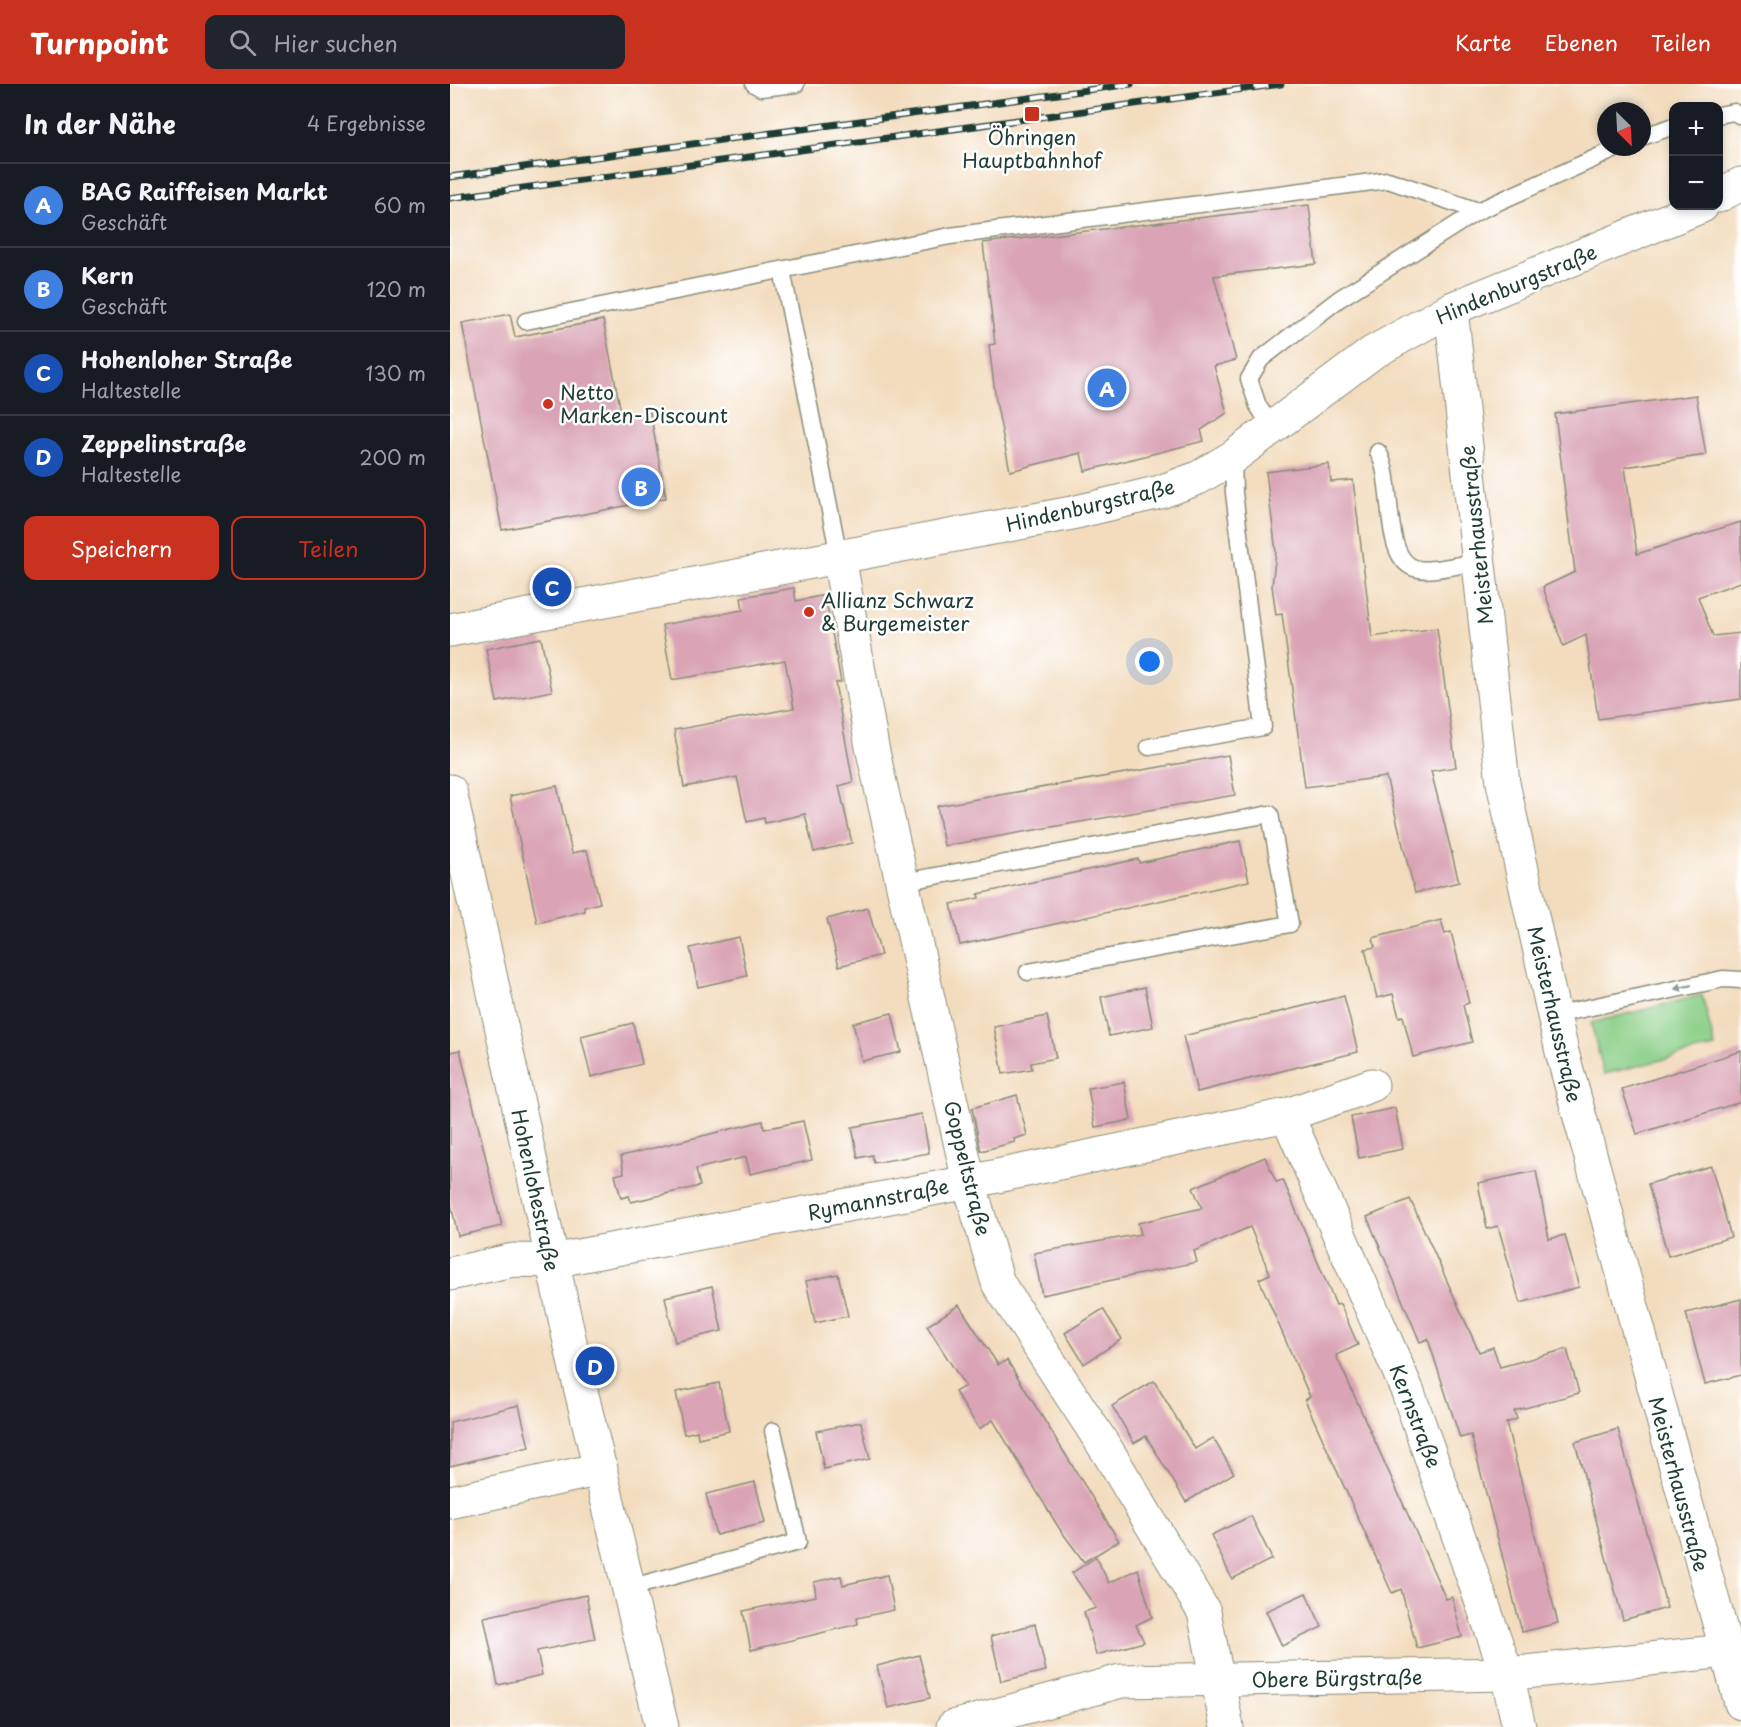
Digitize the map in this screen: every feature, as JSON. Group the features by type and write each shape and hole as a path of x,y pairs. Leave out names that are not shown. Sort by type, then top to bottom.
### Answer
{"street":[{"path":"1723,194 1741,184"},
{"name":"Hindenburgstraße","path":"450,630 1072,513 1160,492 1198,478 1233,458 1372,353 1450,309 1692,210"},
{"name":"Meisterhausstraße","path":"1450,309 1503,783 1554,1015 1642,1348 1741,1703"},
{"name":"Goppeltstraße","path":"839,556 872,747 969,1182 998,1283 1108,1452 1204,1612 1227,1727"},
{"name":"Hohenlohestraße","path":"450,791 552,1261 662,1727"},
{"name":"Rymannstraße","path":"450,1274 513,1260 552,1261 969,1182 1287,1114 1372,1085"},
{"name":"Kernstraße","path":"1287,1114 1408,1392 1507,1674 1519,1727"},
{"path":"450,1502 601,1468"},
{"name":"Obere Bürgstraße","path":"953,1727 1121,1681 1507,1674 1726,1651"}],"lane":[{"path":"754,84 760,88 796,84"},
{"path":"1723,115 1734,112 1741,116"},
{"path":"1651,134 1669,128"},
{"path":"1272,427 1258,406 1249,379 1262,359 1339,299 1478,211 1600,156"},
{"path":"526,321 950,236 1388,180 1478,211"},
{"path":"782,270 839,556"},
{"path":"1378,452 1384,461 1388,478 1395,548 1402,562 1418,569 1478,562"},
{"path":"1149,747 1263,727 1234,493 1233,458"},
{"path":"903,882 1270,814 1290,924 1028,972"},
{"path":"1554,1015 1723,979 1741,980"},
{"path":"629,1588 798,1542 773,1431"}],"green space":[{"path":"1702,995 1715,1047 1604,1074 1591,1023"}],"building":[{"path":"1309,205 1316,264 1214,276 1236,360 1214,366 1227,413 1201,430 1204,441 1085,471 1081,453 1010,471 996,402 989,345 995,344 983,243"},
{"path":"510,314 515,337 603,320 622,417 650,412 666,498 502,530 462,323"},
{"path":"1696,395 1706,455 1625,467 1637,554 1741,522 1741,582 1698,597 1713,636 1741,633 1741,699 1598,719 1586,635 1563,646 1543,587 1575,572 1555,414"},
{"path":"1329,464 1331,482 1353,480 1372,637 1437,628 1456,767 1431,771 1459,882 1415,893 1386,777 1305,787 1282,614 1276,615 1272,586 1276,552 1266,472"},
{"path":"794,588 796,601 825,595 841,682 835,683 853,782 839,786 852,843 814,852 805,814 765,823 764,818 747,822 737,777 684,787 674,730 794,708 785,660 672,680 662,625 743,610 741,597"},
{"path":"541,638 552,691 497,702 486,649"},
{"path":"1228,755 1235,795 944,846 937,806"},
{"path":"557,786 572,853 587,850 600,903 584,907 585,911 537,923 510,796"},
{"path":"1240,841 1249,881 960,945 951,904 979,898 978,894 1138,859 1139,863"},
{"path":"868,908 881,955 839,966 827,919"},
{"path":"1441,920 1445,934 1451,932 1469,1003 1463,1005 1472,1042 1413,1057 1403,1016 1399,1017 1393,994 1377,998 1365,949 1375,947 1373,938"},
{"path":"739,937 747,976 698,987 690,948"},
{"path":"1145,987 1153,1027 1109,1036 1101,997"},
{"path":"1344,996 1358,1052 1197,1092 1183,1036"},
{"path":"892,1013 901,1052 862,1061 853,1023"},
{"path":"1047,1016 1056,1058 1031,1063 1032,1069 1003,1074 994,1027"},
{"path":"633,1023 642,1064 591,1077 581,1036"},
{"path":"460,1050 502,1226 458,1236 450,1200 450,1052"},
{"path":"1741,1051 1741,1102 1637,1134 1622,1089"},
{"path":"1124,1082 1131,1120 1095,1127 1088,1088"},
{"path":"1017,1095 1027,1135 1014,1139 1015,1142 981,1151 972,1108"},
{"path":"1395,1108 1403,1149 1359,1158 1351,1117"},
{"path":"922,1114 929,1153 874,1163 872,1155 858,1158 852,1127"},
{"path":"763,1121 764,1129 803,1121 812,1160 750,1174 746,1157 696,1169 700,1186 631,1202 629,1196 621,1198 615,1175 624,1173 621,1156"},
{"path":"1265,1157 1276,1182 1283,1180 1336,1305 1340,1304 1358,1345 1336,1355 1446,1599 1452,1597 1462,1637 1417,1648 1401,1589 1392,1593 1305,1400 1310,1397 1259,1279 1270,1274 1250,1227 1194,1251 1197,1262 1042,1295 1034,1253 1141,1234 1138,1223 1202,1208 1193,1188"},
{"path":"1711,1166 1731,1237 1668,1256 1648,1184"},
{"path":"1536,1171 1549,1239 1565,1235 1579,1287 1520,1303 1498,1226 1487,1229 1478,1183"},
{"path":"1410,1199 1479,1352 1493,1347 1500,1367 1567,1349 1579,1393 1514,1411 1517,1419 1506,1423 1558,1623 1522,1632 1471,1435 1460,1438 1428,1339 1420,1342 1367,1217"},
{"path":"838,1274 848,1316 815,1323 806,1281"},
{"path":"712,1286 722,1331 675,1342 665,1297"},
{"path":"1741,1299 1741,1375 1705,1384 1686,1313"},
{"path":"959,1305 998,1365 1007,1360 1119,1541 1084,1562 1059,1528 993,1420 979,1429 955,1392 965,1386 927,1326"},
{"path":"1103,1309 1122,1339 1084,1364 1065,1333"},
{"path":"1154,1381 1195,1449 1213,1438 1234,1473 1186,1502 1146,1436 1134,1443 1112,1406"},
{"path":"719,1383 729,1431 698,1438 697,1431 684,1434 676,1392"},
{"path":"519,1405 529,1447 450,1466 450,1422"},
{"path":"861,1422 870,1459 824,1469 816,1431"},
{"path":"1618,1429 1667,1608 1623,1620 1575,1442"},
{"path":"755,1482 765,1523 716,1535 706,1494"},
{"path":"1251,1516 1272,1559 1232,1579 1211,1535"},
{"path":"1096,1557 1109,1583 1138,1569 1152,1617 1136,1625 1144,1642 1096,1655 1084,1612 1096,1608 1072,1573"},
{"path":"887,1575 894,1610 857,1618 858,1624 751,1650 743,1611 816,1596 814,1582 841,1576 843,1585"},
{"path":"1306,1593 1322,1627 1282,1646 1266,1611"},
{"path":"586,1595 595,1639 537,1651 542,1675 498,1685 484,1617"},
{"path":"1035,1624 1046,1671 1001,1681 991,1636"},
{"path":"919,1655 930,1698 888,1708 877,1666"}],"railway":[{"path":"450,177 1131,84"},
{"path":"450,198 1281,84"}],"place":[{"name":"Öhringen Hauptbahnhof","path":"1032,114"},
{"name":"BAG Raiffeisen Markt","path":"1107,388"},
{"name":"Netto Marken-Discount","path":"548,404"},
{"name":"Kern","path":"641,487"},
{"name":"Hohenloher Straße","path":"552,587"},
{"name":"Allianz Schwarz & Burgemeister","path":"809,612"},
{"name":"Zeppelinstraße","path":"595,1366"}]}
